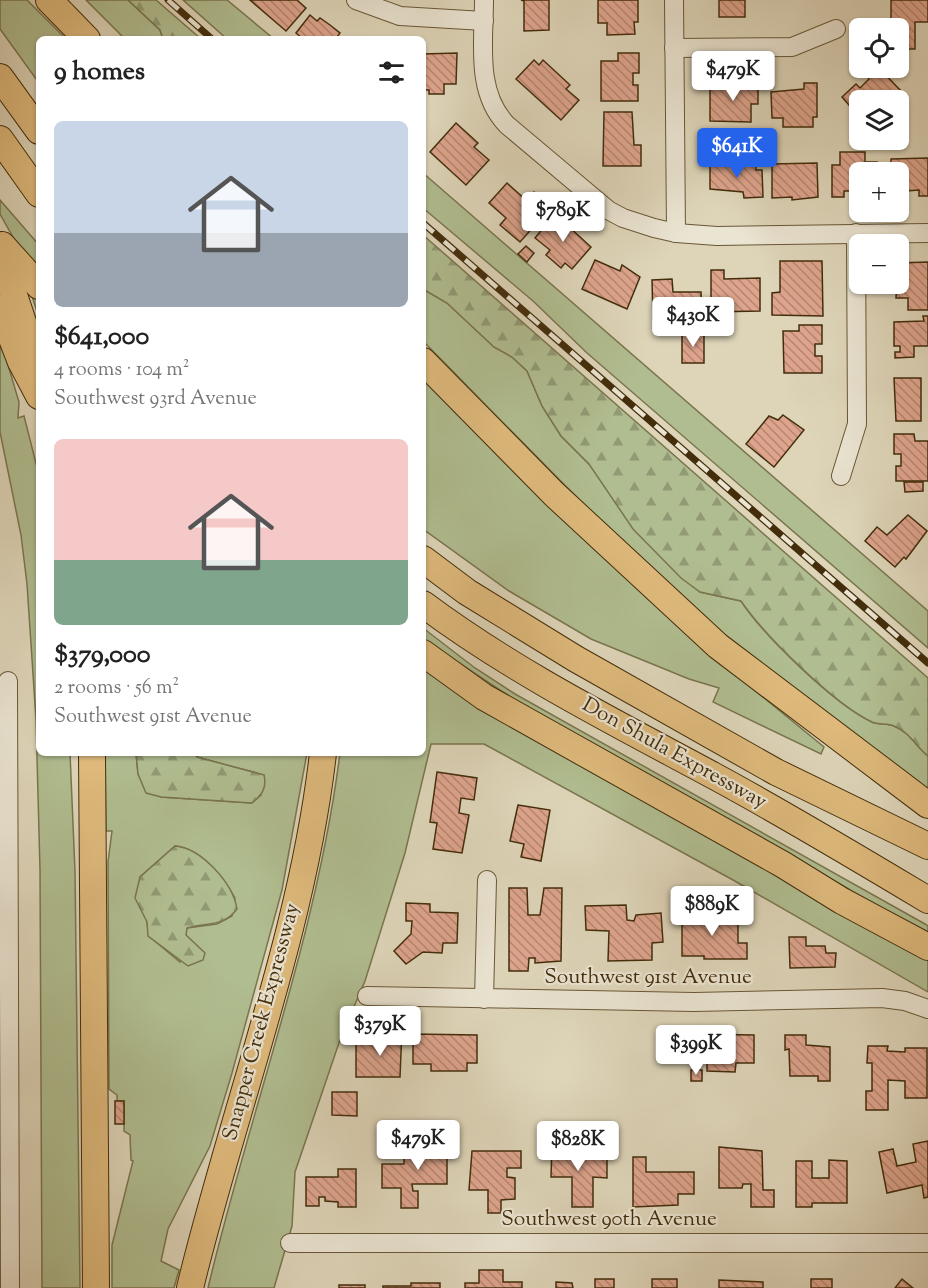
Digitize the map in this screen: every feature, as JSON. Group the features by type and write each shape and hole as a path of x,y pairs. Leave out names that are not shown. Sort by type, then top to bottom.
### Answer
{"highway":[{"path":"49,0 85,35"},
{"path":"0,77 36,127"},
{"path":"0,139 36,190"},
{"path":"0,243 36,283"},
{"path":"0,253 36,361"},
{"path":"0,308 21,362 36,390"},
{"path":"426,364 554,494 718,646 928,805"},
{"name":"Don Shula Expressway","path":"426,561 467,592 576,659 776,772 928,846"},
{"name":"Don Shula Expressway","path":"426,606 560,692 760,801 928,900"},
{"path":"426,655 484,697 782,864 842,901 928,947"},
{"path":"92,756 96,1288"},
{"name":"Snapper Creek Expressway","path":"190,1288 294,906 314,815 323,756"}],"street":[{"path":"356,0 400,16 484,21"},
{"path":"484,0 485,81 490,103 500,118 608,210 632,221 676,233 717,236 928,233"},
{"path":"674,0 676,233"},
{"path":"674,48 792,48 836,29"},
{"path":"841,476 857,424 856,233"},
{"path":"8,681 4,746 5,1211 10,1288"},
{"path":"484,999 487,880"},
{"name":"Southwest 91st Avenue","path":"367,996 694,1002 882,998 905,1001 928,1009"},
{"name":"Southwest 90th Avenue","path":"290,1243 928,1243"}],"green space":[{"path":"0,0 27,0 63,36 36,36 36,79 0,29"},
{"path":"86,0 128,0 160,30 162,36 122,36"},
{"path":"128,0 156,0 198,36 162,36 160,30"},
{"path":"183,0 227,0 270,36 224,36"},
{"path":"426,176 928,611 928,648 587,353 533,301 426,211"},
{"path":"0,200 36,242 36,309 14,239 0,214"},
{"path":"426,238 928,678 928,756 899,729 891,725 872,722 856,713 820,685 766,632 741,601 700,592 681,578 633,529 589,464 561,436 542,406 527,371 512,357 494,347 447,303 426,291"},
{"path":"426,291 447,303 494,347 512,357 527,371 542,406 561,436 589,464 612,495 700,592 741,601 766,632 820,685 856,713 872,722 894,726 908,735 928,756 928,793 816,710 735,645 672,589 564,484 426,344"},
{"path":"0,338 19,402 18,418 24,416 36,463 36,719 27,584 21,535 0,432"},
{"path":"426,377 692,639 824,747 821,754 713,702 719,688 689,679 591,639 509,591 426,531"},
{"path":"426,630 475,668 515,694 925,924 928,926 928,934 509,696 426,641"},
{"path":"426,666 928,958 928,992 733,880 484,744 431,744 405,853 365,981 341,1037 295,1172 292,1226 274,1288 208,1288 299,956 316,889 340,756 426,756"},
{"path":"37,756 70,756 75,871 80,1288 42,1288 40,870"},
{"path":"105,756 136,756 138,774 161,797 251,803 261,795 264,775 196,756 306,756 282,890 232,1073 210,1146 168,1229 161,1261 179,1270 174,1288 112,1288 112,1245 133,1161 131,1160 130,1135 124,1131 124,1101 117,1101 117,1095 109,1089 108,862 112,831 106,831","holes":["175,846 194,852 210,865 235,898 232,916 217,924 187,928 180,962 149,936 140,877"]},
{"path":"136,756 196,756 264,775 265,780 261,794 252,803 161,797 146,793 138,774"},
{"path":"175,846 195,853 214,868 229,888 237,909 220,922 187,928 186,935 205,953 203,960 188,966 148,936 147,922 135,898 140,877"}],"building":[{"path":"250,0 297,0 306,8 286,31"},
{"path":"521,0 549,0 549,30 524,31 524,1"},
{"path":"598,0 638,0 638,22 634,22 635,34 607,35 607,23 598,23"},
{"path":"719,0 745,0 745,17 719,17"},
{"path":"891,0 928,0 928,22 915,22 915,49 909,49 909,18 891,18"},
{"path":"310,15 317,21 320,18 340,33 338,36 300,36 296,33"},
{"path":"457,53 456,84 444,84 444,94 429,94 429,90 426,90 426,54"},
{"path":"618,53 639,53 639,73 633,73 633,85 638,85 638,101 601,101 601,61 618,61"},
{"path":"534,60 539,65 543,60 570,85 566,89 579,100 561,120 516,79"},
{"path":"889,78 900,90 850,90 856,84 860,88 869,79"},
{"path":"737,83 758,83 758,104 751,104 751,122 710,121 710,84 725,84 725,89 737,89"},
{"path":"804,83 817,83 817,117 813,117 813,127 783,127 783,118 772,118 771,92 804,89"},
{"path":"849,90 849,105 842,97"},
{"path":"604,112 632,112 634,145 641,145 641,166 603,166"},
{"path":"456,123 478,143 474,147 489,160 466,185 430,152"},
{"path":"840,152 865,152 865,162 849,162 849,191 844,191 844,197 832,197 832,165 840,165"},
{"path":"928,158 928,196 919,196 919,190 909,191 909,162 891,162 891,159"},
{"path":"756,163 756,170 762,170 763,197 744,198 743,192 710,189 710,164"},
{"path":"817,163 818,197 792,200 792,197 772,198 772,164"},
{"path":"507,183 526,200 534,192 551,207 520,242 500,225 506,218 489,203"},
{"path":"555,214 591,247 572,269 565,263 561,268 546,255 550,250 535,238"},
{"path":"526,246 534,253 527,262 518,254"},
{"path":"595,260 620,271 622,265 640,277 627,309 582,289"},
{"path":"780,261 822,261 823,316 772,315 772,293 780,292"},
{"path":"928,262 928,310 908,310 908,298 896,298 896,294 909,294 909,263"},
{"path":"711,270 724,270 724,279 760,278 760,311 711,312"},
{"path":"672,279 673,292 701,292 702,319 681,320 681,330 666,331 666,320 653,320 652,280"},
{"path":"923,316 928,316 928,346 914,346 914,357 895,358 895,352 900,352 900,346 894,346 894,322 924,321"},
{"path":"799,325 822,325 822,344 815,344 815,356 822,356 822,373 784,373 783,331 799,331"},
{"path":"682,332 704,332 704,363 682,363"},
{"path":"894,378 921,378 921,421 896,421"},
{"path":"783,415 804,430 774,467 746,444 769,416 778,420"},
{"path":"894,434 914,434 915,441 928,441 928,481 896,481 896,466 901,466 901,454 894,454"},
{"path":"904,482 923,482 923,491 905,492"},
{"path":"908,515 927,531 906,559 904,557 895,567 865,541 877,527 887,535"},
{"path":"437,772 477,778 474,800 461,798 459,813 469,815 462,853 433,849 437,823 430,822"},
{"path":"518,805 550,810 541,861 521,857 524,844 510,841"},
{"path":"509,888 527,888 528,915 540,915 544,888 562,888 561,961 535,963 535,958 529,958 528,971 509,971"},
{"path":"406,903 430,904 430,912 458,913 457,943 443,943 442,953 423,952 406,964 394,951 411,934 412,921 406,921"},
{"path":"626,905 627,920 634,921 636,915 661,913 663,942 652,943 652,960 608,961 609,931 586,930 585,906"},
{"path":"682,915 738,915 738,943 747,943 747,959 704,959 704,956 682,956"},
{"path":"789,937 806,937 806,946 825,946 826,953 836,953 835,967 790,968"},
{"path":"384,1029 402,1029 400,1077 356,1077 356,1043 384,1043"},
{"path":"413,1034 477,1035 477,1063 467,1063 467,1071 431,1071 431,1064 413,1064"},
{"path":"690,1034 754,1035 754,1063 736,1063 735,1072 707,1071 707,1063 690,1063"},
{"path":"785,1035 806,1035 806,1045 830,1047 830,1081 818,1081 818,1076 790,1076 789,1049 785,1050"},
{"path":"868,1046 888,1046 887,1051 905,1052 905,1048 927,1048 927,1098 905,1098 905,1081 888,1080 888,1110 866,1110 866,1091 872,1091 872,1063 867,1063"},
{"path":"691,1070 702,1070 702,1081 691,1081"},
{"path":"332,1092 357,1092 357,1116 332,1115"},
{"path":"115,1101 124,1101 124,1124 115,1124"},
{"path":"447,1136 447,1184 412,1184 413,1191 418,1191 418,1208 401,1208 401,1188 382,1188 382,1164 404,1164 404,1152 426,1152 426,1137"},
{"path":"928,1141 928,1197 924,1198 922,1185 887,1193 879,1152 893,1149 897,1166 916,1162 913,1144"},
{"path":"552,1144 576,1144 576,1155 607,1155 607,1178 593,1177 593,1207 572,1207 572,1177 551,1177"},
{"path":"719,1147 762,1151 763,1190 774,1190 774,1207 751,1207 751,1184 743,1184 742,1188 719,1188"},
{"path":"472,1151 521,1151 521,1168 507,1168 507,1177 515,1178 515,1199 501,1200 501,1213 488,1213 488,1190 469,1190"},
{"path":"633,1157 646,1157 646,1172 694,1172 694,1194 678,1194 678,1205 633,1207"},
{"path":"829,1160 847,1161 847,1203 812,1203 812,1207 796,1207 796,1161 812,1161 812,1178 829,1178"},
{"path":"338,1169 356,1169 356,1207 338,1207 338,1202 325,1201 325,1197 319,1197 319,1206 306,1206 306,1177 338,1177"},
{"path":"479,1270 503,1270 503,1282 522,1282 522,1288 465,1288 465,1283 479,1283"},
{"path":"595,1279 614,1279 614,1288 595,1288"},
{"path":"652,1279 677,1279 677,1288 652,1288"},
{"path":"811,1279 832,1279 832,1288 811,1288"},
{"path":"902,1279 913,1288 895,1288"},
{"path":"719,1280 763,1282 763,1288 719,1288"},
{"path":"556,1282 572,1283 573,1288 556,1288"},
{"path":"411,1283 440,1283 440,1288 383,1288 383,1286 411,1286"},
{"path":"339,1285 365,1285 365,1288 339,1288"}],"railway":[{"path":"168,0 209,36"},
{"path":"426,226 928,663"}]}
